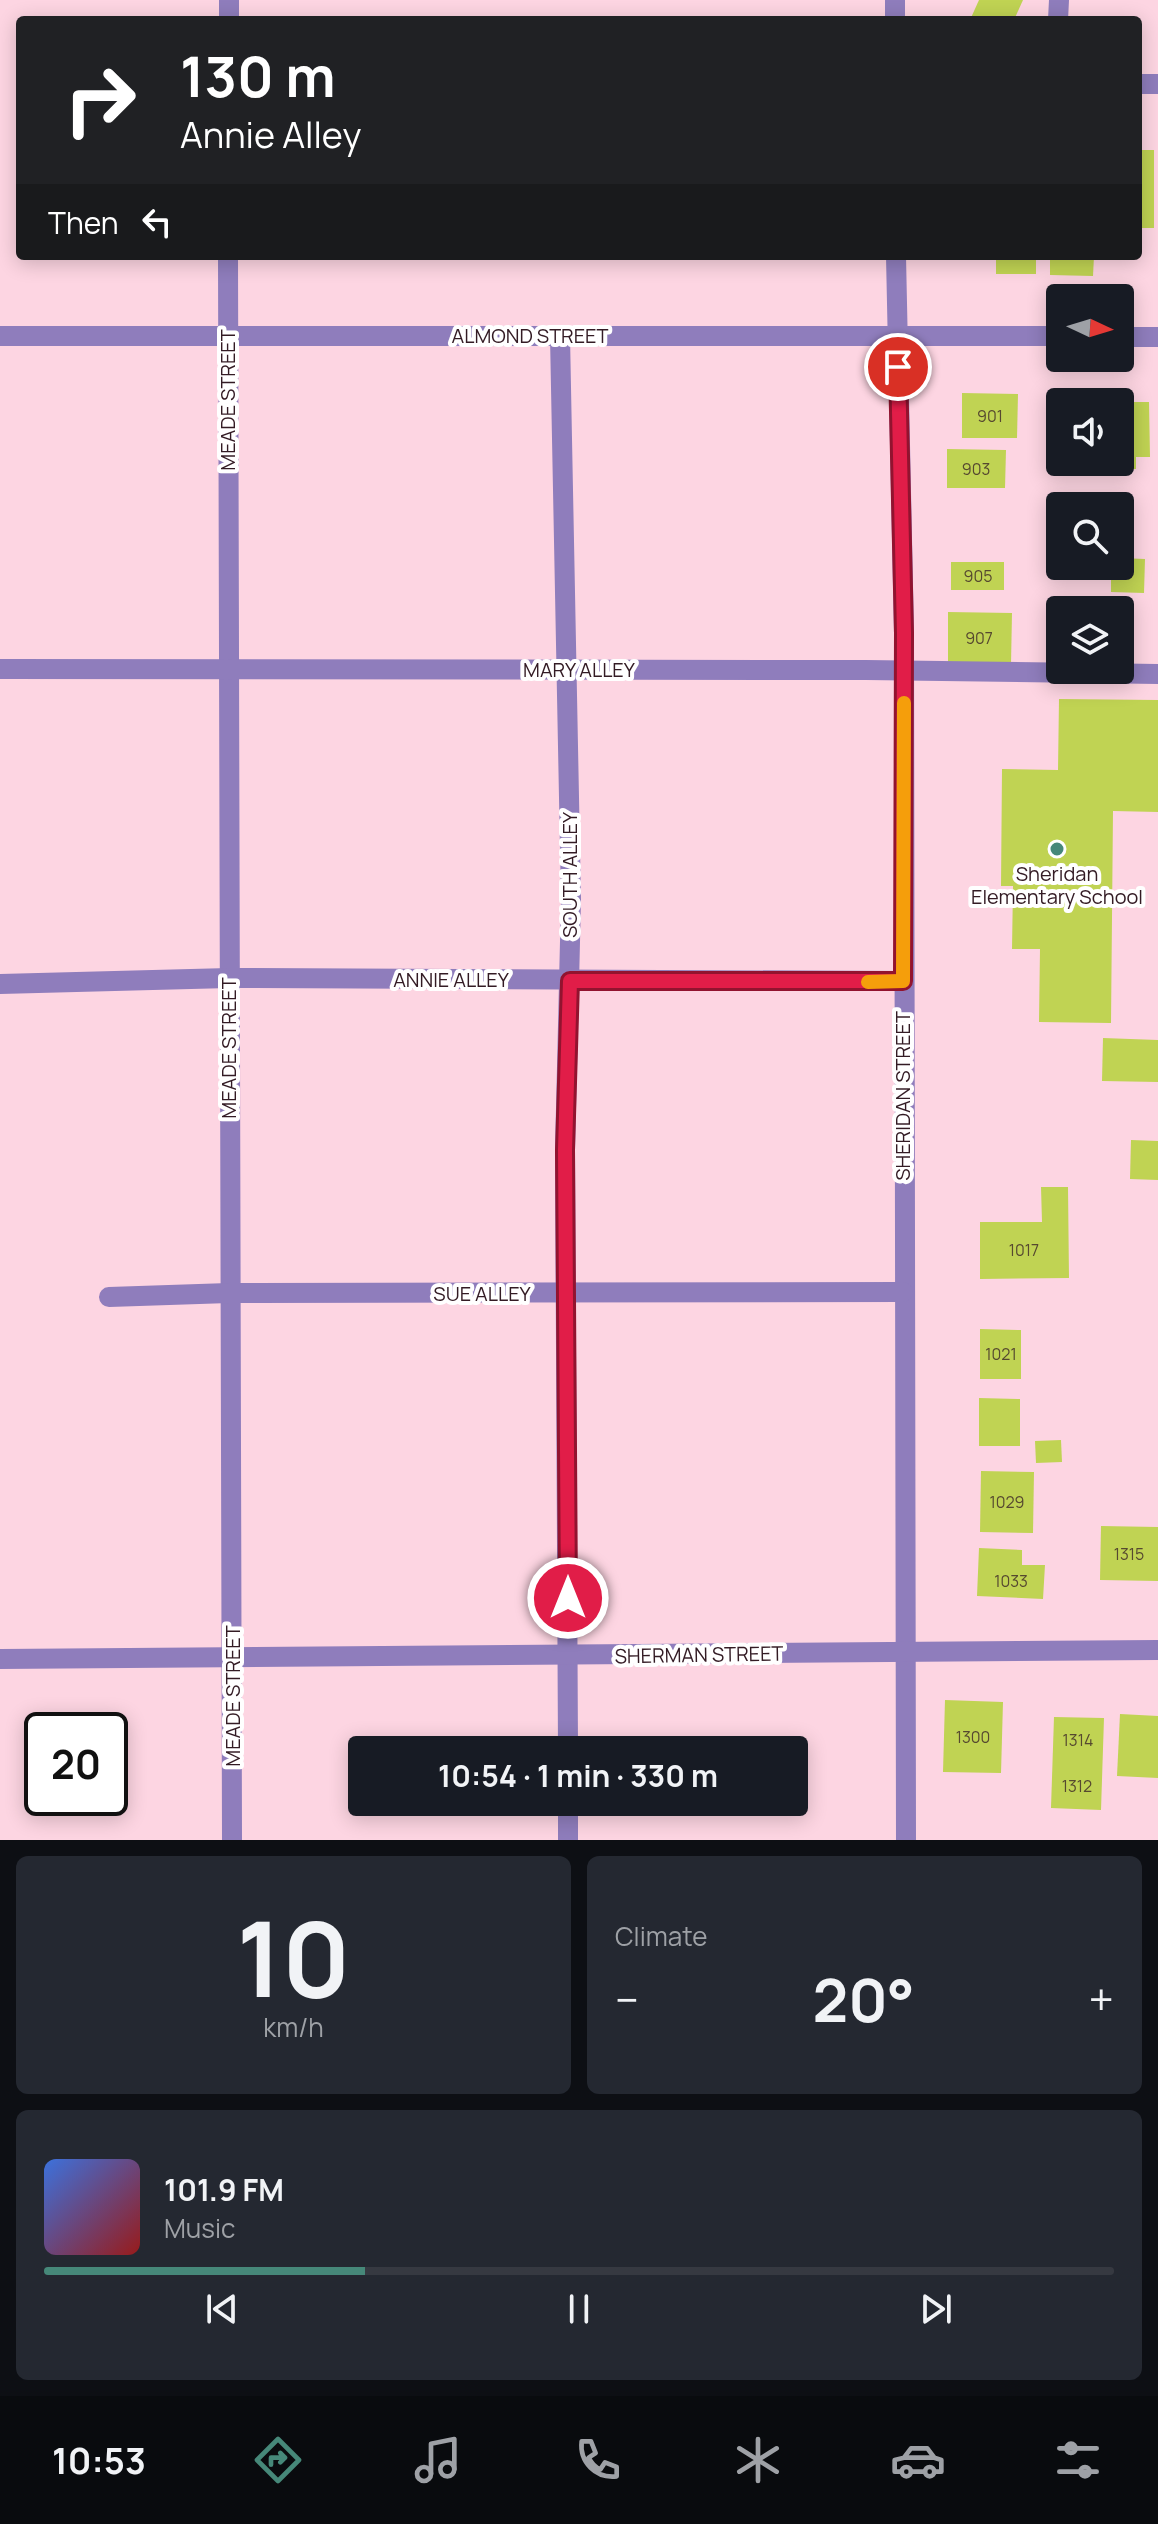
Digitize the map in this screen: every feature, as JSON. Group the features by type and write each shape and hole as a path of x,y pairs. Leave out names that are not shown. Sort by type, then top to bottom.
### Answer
{"street":[{"name":"MEADE STREET","path":"228,260 229,1293 234,1655 232,1840"},
{"name":"SHERIDAN STREET","path":"896,260 904,670 906,1840"},
{"name":"ALMOND STREET","path":"0,336 1046,336"},
{"name":"SOUTH ALLEY","path":"560,336 570,981 565,1150 568,1736"},
{"path":"1134,337 1158,337"},
{"name":"MARY ALLEY","path":"0,669 904,670 1158,674"},
{"name":"ANNIE ALLEY","path":"0,984 229,978 903,981"},
{"name":"SUE ALLEY","path":"109,1297 229,1293 903,1292"},
{"name":"SHERMAN STREET","path":"0,1659 1158,1650"},
{"path":"568,1816 568,1840"}],"building":[{"path":"979,0 1023,0 1016,16 972,16"},
{"path":"1142,150 1154,150 1154,228 1142,228"},
{"path":"996,260 1036,260 1036,274 996,274"},
{"path":"1050,260 1094,260 1093,276 1050,275"},
{"path":"962,393 1018,394 1017,438 962,438"},
{"path":"1134,402 1149,402 1150,457 1136,457 1136,469"},
{"path":"947,449 1006,450 1005,488 947,488"},
{"path":"1134,559 1145,559 1144,593 1111,592 1111,580 1134,580"},
{"path":"951,562 1004,562 1004,590 951,590"},
{"path":"948,612 1012,613 1011,664 948,664"},
{"name":"Sheridan Elementary School","path":"1059,699 1158,700 1158,812 1113,811 1111,1023 1039,1022 1040,949 1012,949 1013,886 1001,886 1002,769 1058,770"},
{"path":"1103,1038 1158,1040 1158,1082 1102,1081"},
{"path":"1131,1140 1158,1141 1158,1180 1130,1179"},
{"path":"1041,1187 1068,1187 1069,1278 980,1279 980,1222 1042,1222"},
{"path":"980,1329 1021,1330 1021,1379 980,1379"},
{"path":"979,1398 1020,1399 1020,1446 979,1446"},
{"path":"1061,1440 1062,1462 1036,1463 1035,1441"},
{"path":"981,1471 1034,1472 1033,1533 980,1532"},
{"path":"1101,1526 1158,1527 1158,1581 1100,1580"},
{"path":"979,1548 1022,1550 1022,1565 1045,1565 1043,1599 977,1596"},
{"path":"945,1700 1003,1702 1001,1773 943,1772"},
{"path":"1120,1714 1158,1716 1158,1778 1117,1776"},
{"path":"1054,1717 1104,1718 1101,1810 1051,1808"}],"slow traffic":[{"path":"868,982 903,981 904,703"}],"place":[{"name":"Sheridan Elementary School","path":"1057,849"}],"route":[{"path":"568,1598 565,1150 570,981 903,981 904,633 898,367"}]}
